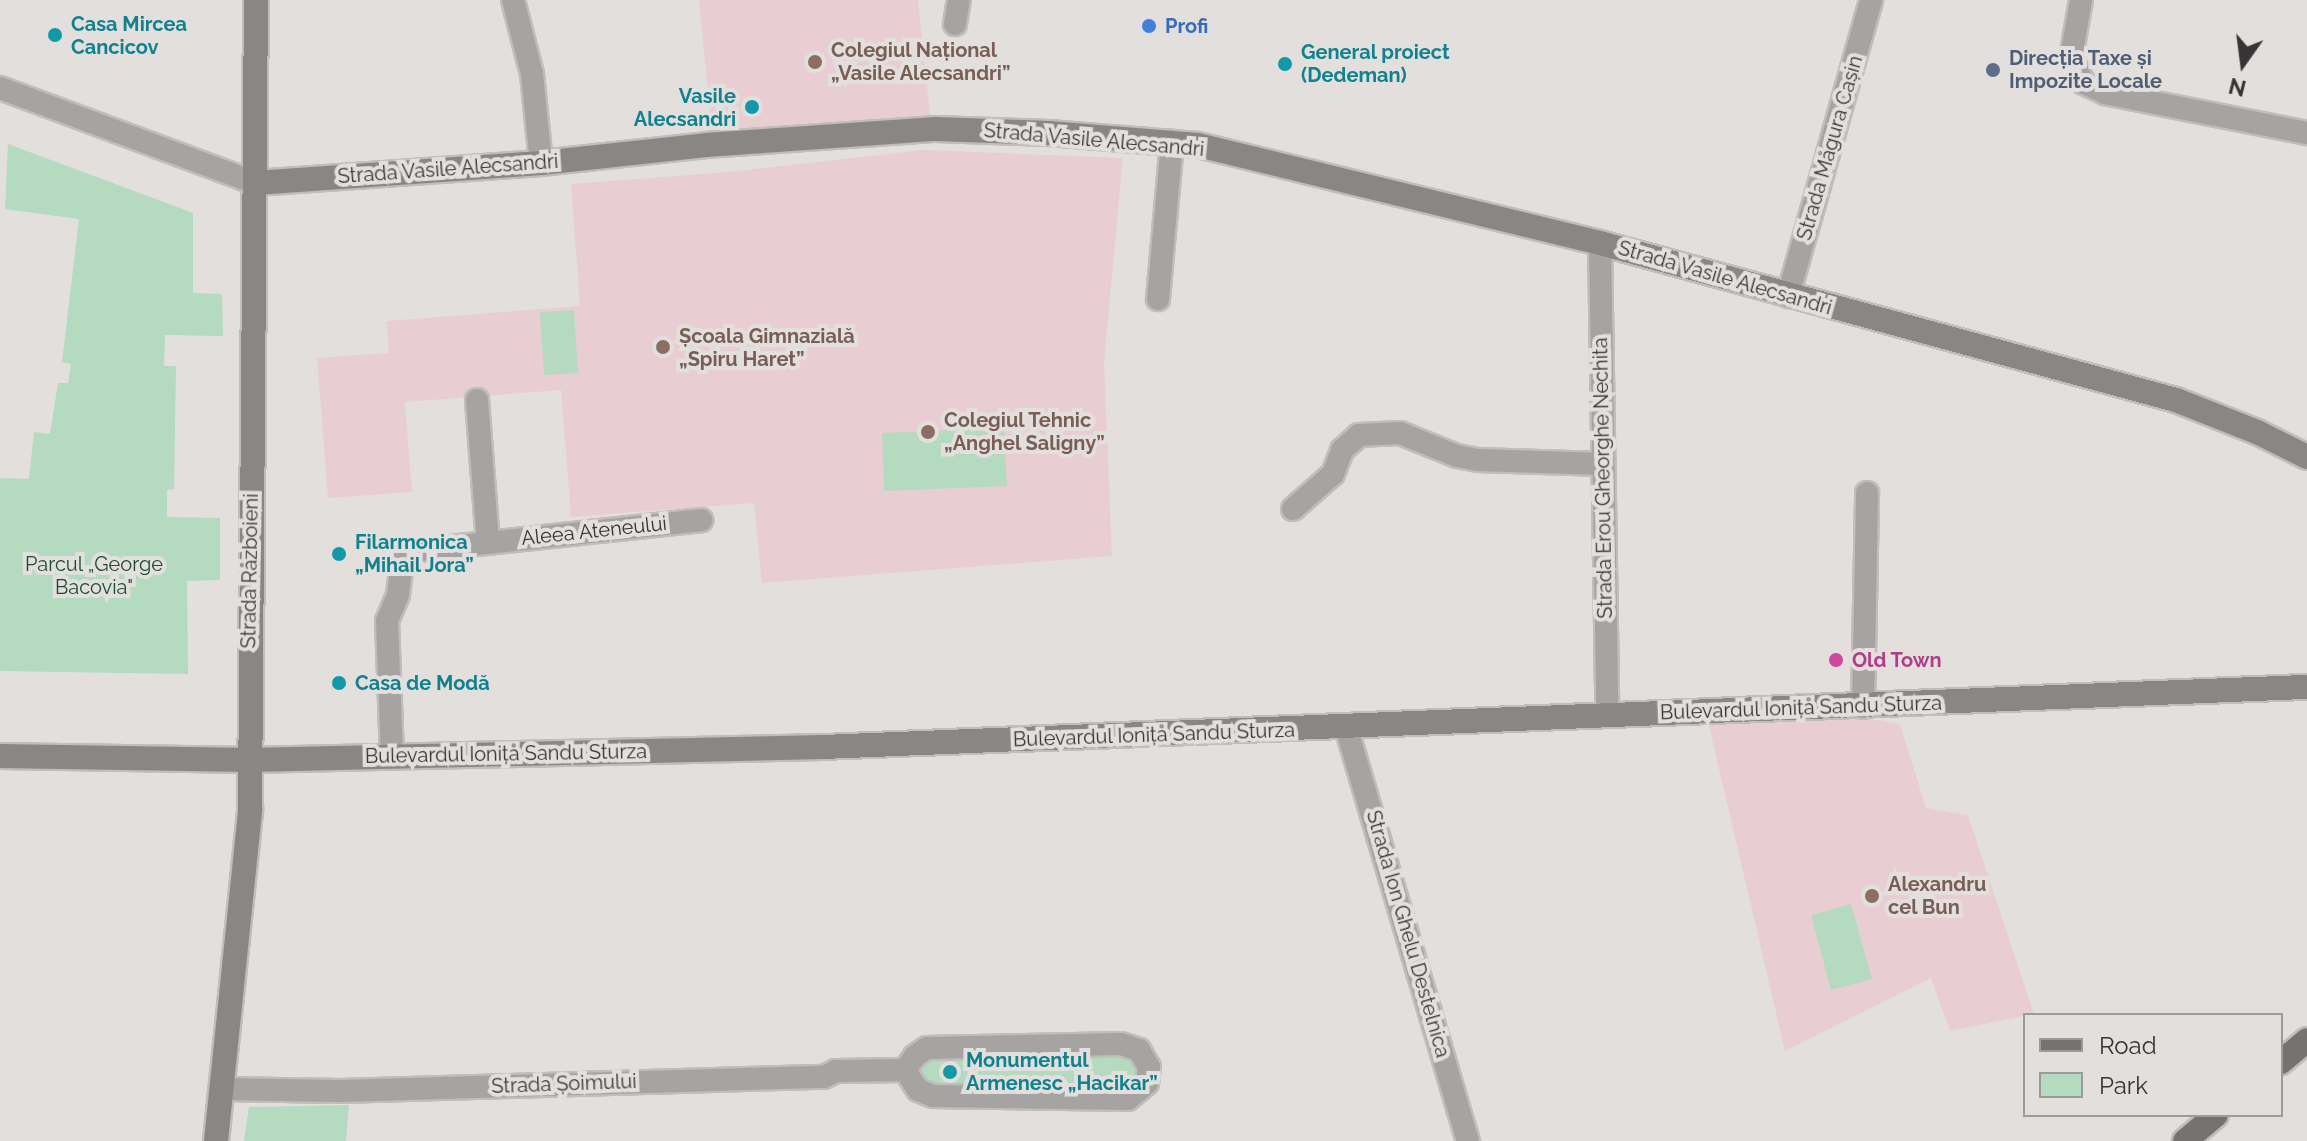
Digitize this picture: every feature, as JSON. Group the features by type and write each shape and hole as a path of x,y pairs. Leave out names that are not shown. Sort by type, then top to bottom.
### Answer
{"main road":[{"path":"2283,1060 2307,1040"},
{"path":"2185,1141 2214,1117"}],"street":[{"name":"Strada Războieni","path":"216,1141 248,838 256,0"},
{"path":"513,0 532,74 541,163"},
{"path":"955,24 959,0"},
{"name":"Strada Măgura Cașin","path":"1788,296 1871,0"},
{"path":"2081,0 2071,58 2084,83 2105,93 2307,133"},
{"name":"Strada Vasile Alecsandri","path":"0,88 255,183 541,163 706,145 936,129 1198,145 1600,243 2176,400 2257,432 2307,457"},
{"path":"1158,299 1172,142"},
{"name":"Strada Erou Gheorghe Nechita","path":"1600,243 1607,714"},
{"path":"477,400 488,543"},
{"path":"1293,509 1333,474 1342,450 1359,435 1400,433 1457,456 1478,460 1603,464"},
{"path":"1863,707 1867,493"},
{"name":"Aleea Ateneului","path":"392,757 387,621 398,595 403,552 701,520"},
{"name":"Bulevardul Ioniță Sandu Sturza","path":"0,756 250,760 823,747 2307,687"},
{"name":"Strada Ion Ghelu Destelnica","path":"1346,727 1468,1141"},
{"path":"1121,1044 1139,1050 1145,1058 1149,1075 1136,1096 1104,1100 933,1096 918,1090 905,1070 927,1048 1121,1044"},
{"name":"Strada Șoimului","path":"222,1089 340,1091 824,1077 836,1071 905,1070"}],"shaded area":[{"name":"Colegiul Național „Vasile Alecsandri”","path":"699,0 918,0 931,124 713,141"},
{"name":"Colegiul Tehnic „Anghel Saligny”","path":"923,150 1123,158 1104,362 1112,556 762,583 754,503 571,517 561,390 405,402 412,492 328,498 317,358 389,353 387,321 580,306 571,184 728,172"},
{"name":"Alexandru cel Bun","path":"1706,713 1852,716 1900,724 1926,808 1968,815 2034,1013 1950,1031 1931,978 1785,1051"}],"green space":[{"name":"Parcul „George Bacovia\"","path":"8,144 193,213 193,293 222,294 223,336 165,335 164,366 176,366 174,489 167,490 167,517 220,518 220,580 187,581 188,674 0,671 0,478 29,479 34,432 50,434 58,383 68,383 71,364 62,362 79,219 5,209"},
{"path":"574,310 578,373 544,375 540,312"},
{"path":"1004,428 1007,486 884,491 882,433"},
{"path":"1851,904 1872,979 1831,990 1811,915"},
{"path":"1132,1054 1144,1071 1126,1088 934,1088 928,1087 918,1074 924,1058"},
{"path":"349,1105 346,1141 244,1141 249,1107"}],"place":[{"name":"Profi","path":"1149,26"},
{"name":"Casa Mircea Cancicov","path":"55,35"},
{"name":"Colegiul Național „Vasile Alecsandri”","path":"815,62"},
{"name":"General proiect (Dedeman)","path":"1285,64"},
{"name":"Direcția Taxe și Impozite Locale","path":"1993,70"},
{"name":"Vasile Alecsandri","path":"752,107"},
{"name":"Școala Gimnazială „Spiru Haret”","path":"663,347"},
{"name":"Colegiul Tehnic „Anghel Saligny”","path":"928,432"},
{"name":"Filarmonica „Mihail Jora”","path":"339,554"},
{"name":"Old Town","path":"1836,660"},
{"name":"Casa de Modă","path":"339,683"},
{"name":"Alexandru cel Bun","path":"1872,896"},
{"name":"Monumentul Armenesc „Hacikar”","path":"950,1072"}]}
